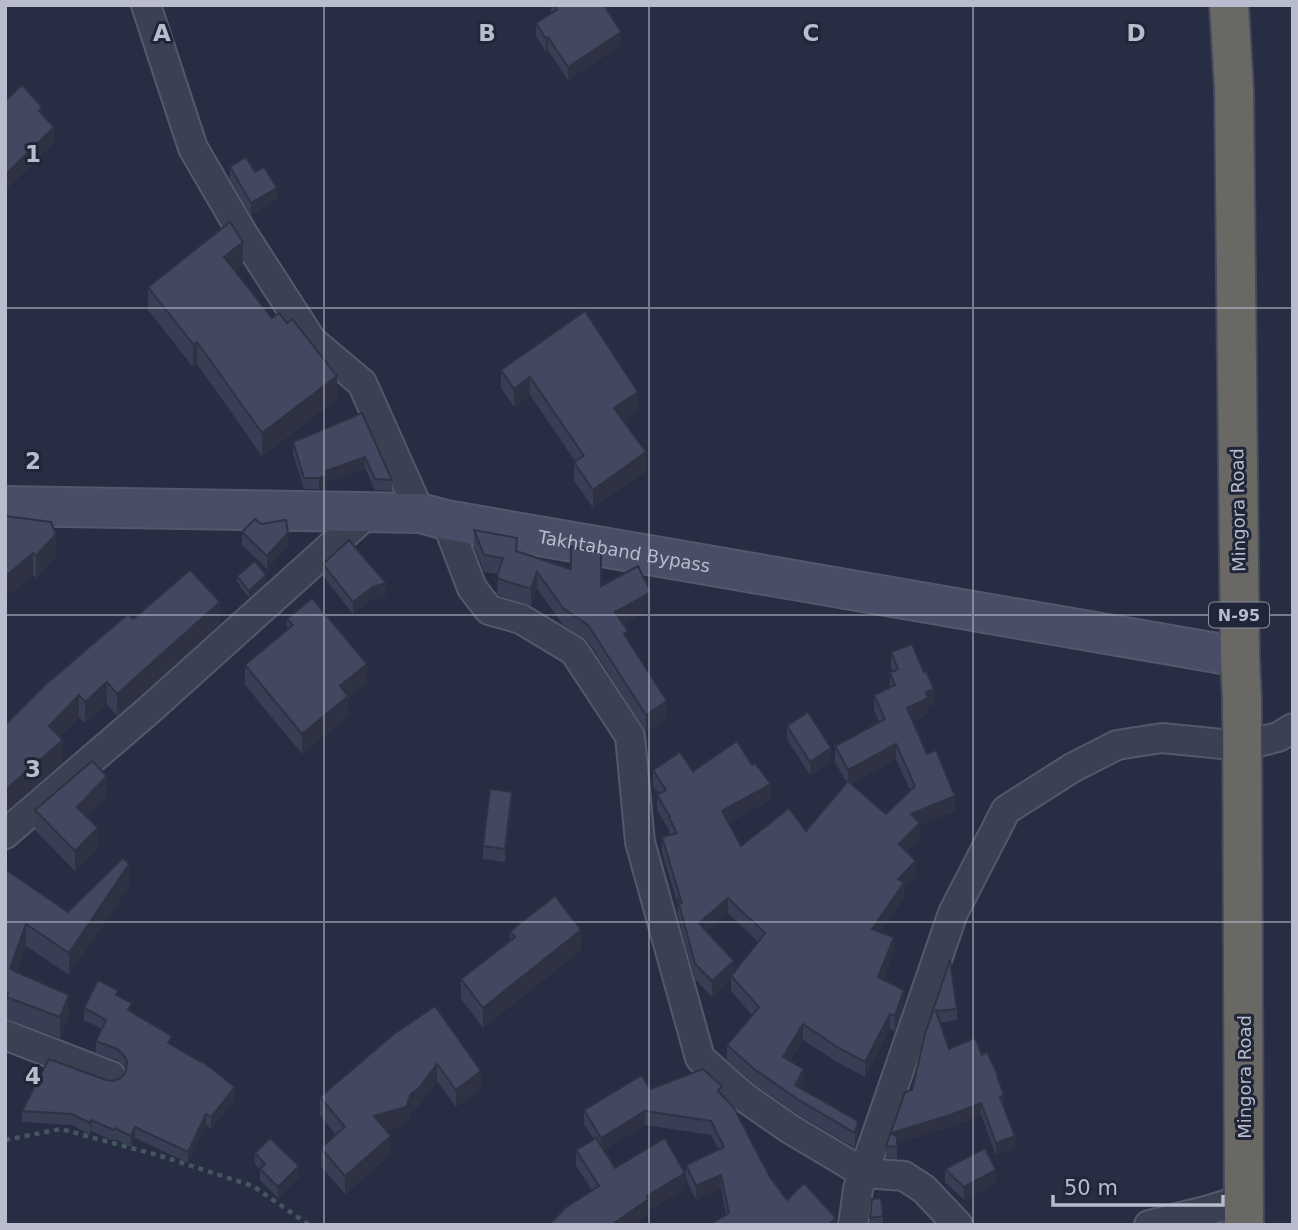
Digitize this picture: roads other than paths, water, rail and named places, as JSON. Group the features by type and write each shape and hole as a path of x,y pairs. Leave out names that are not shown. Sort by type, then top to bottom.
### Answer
{"highway":[{"name":"Mingora Road","path":"1229,5 1234,89 1242,746 1244,1212"}],"main road":[{"name":"Takhtaband Bypass","path":"5,506 433,516 1240,657"}],"street":[{"path":"146,5 193,148 243,234 312,341 362,383 472,588 489,610 522,619 574,651 630,736 640,842 700,1058 744,1097 790,1129 864,1173 904,1176 924,1189 957,1225"},
{"path":"5,834 148,711 368,513"},
{"path":"853,1225 858,1189 953,912 1006,810 1072,768 1117,745 1162,738 1242,746 1278,737 1293,728"},
{"path":"5,1035 111,1076"},
{"path":"1149,1225 1209,1210 1244,1212"}]}
